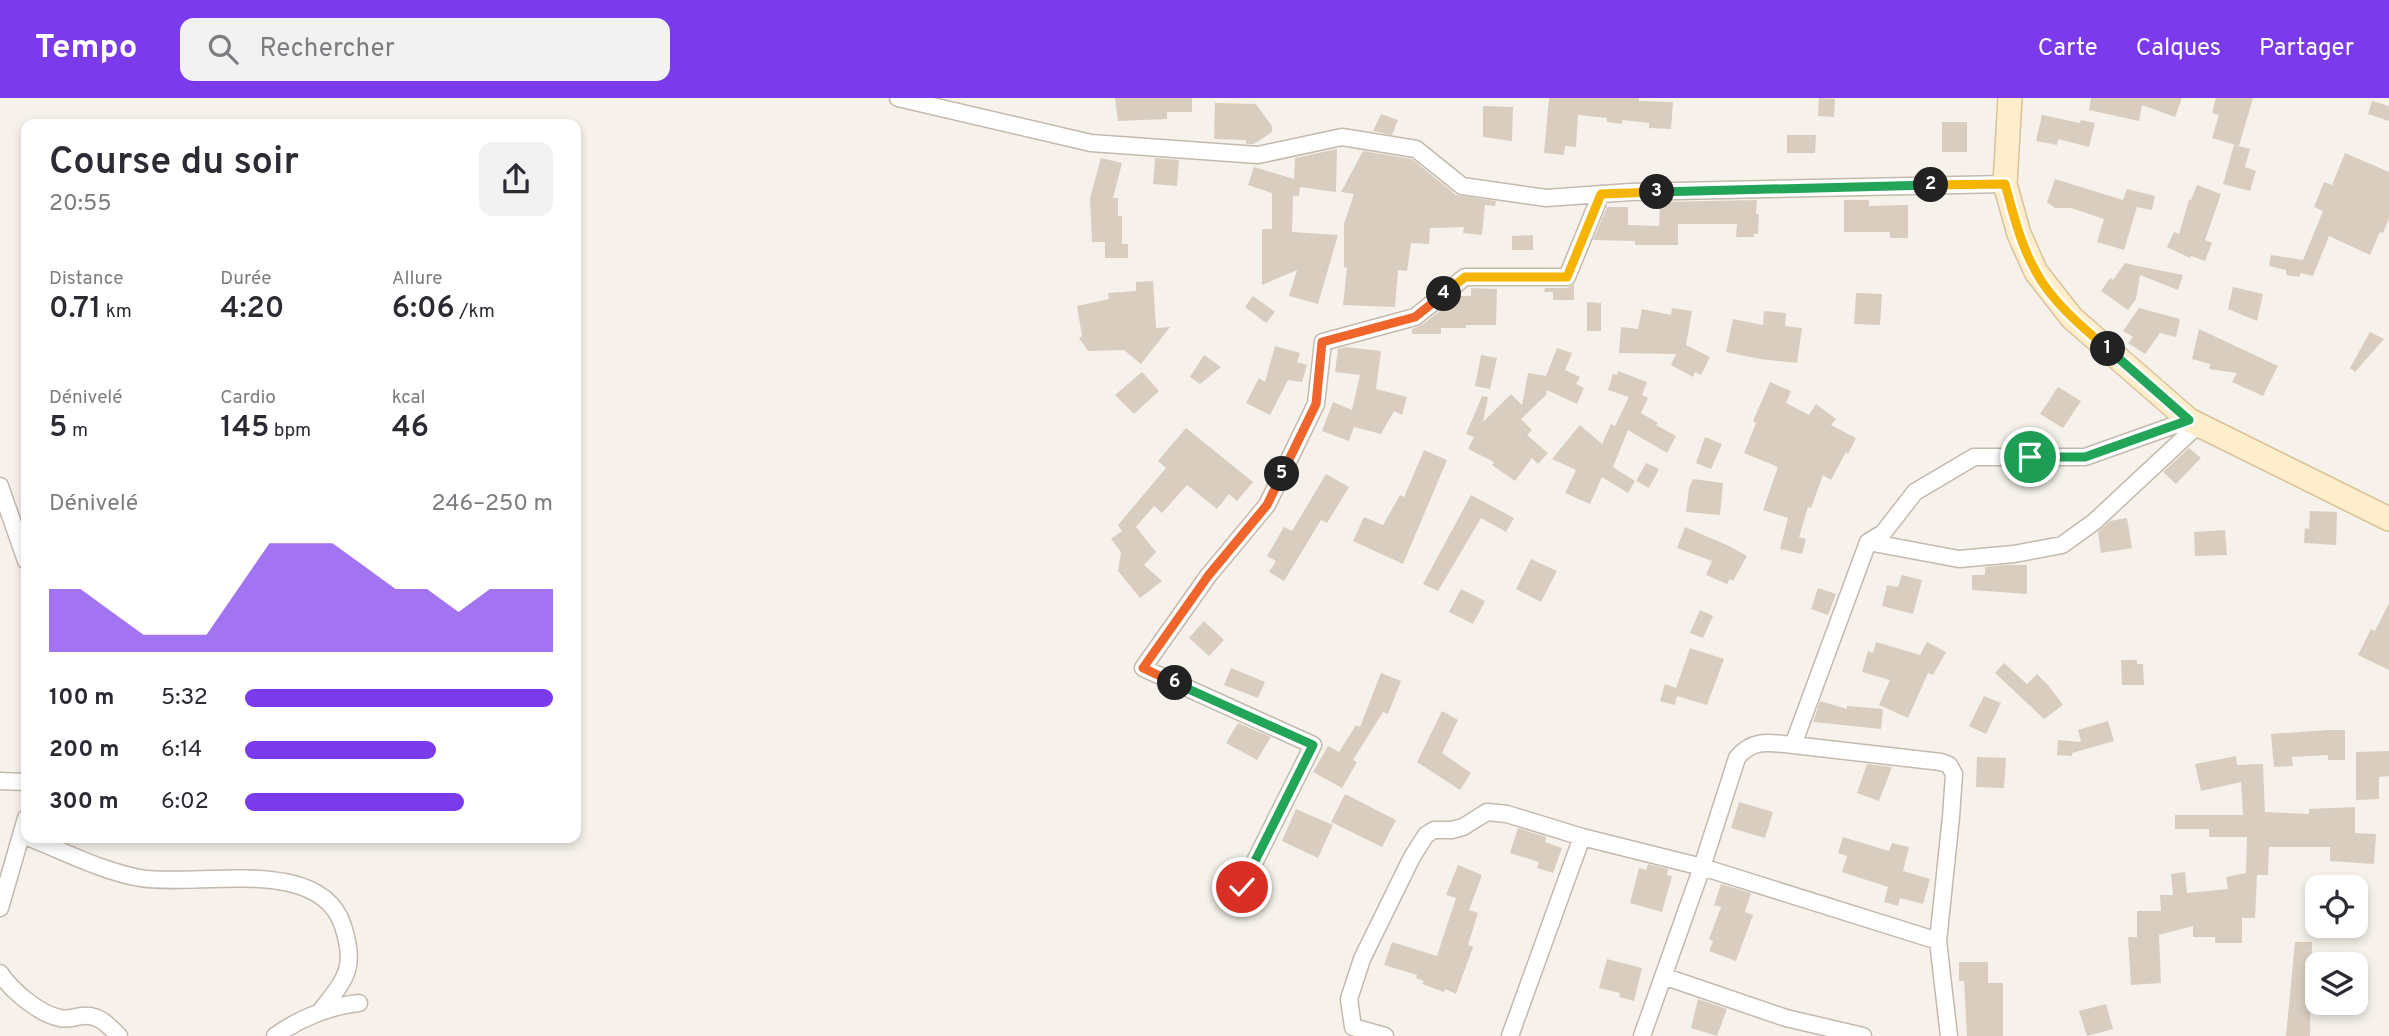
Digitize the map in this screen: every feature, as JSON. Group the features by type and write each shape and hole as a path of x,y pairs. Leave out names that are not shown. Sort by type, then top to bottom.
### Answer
{"street":[{"path":"898,98 1091,143 1258,155 1342,137 1416,149 1462,186 1546,198 1601,194 2005,184"},
{"path":"2010,98 2005,184 2019,234 2035,272 2072,318 2193,422 2389,519"},
{"path":"1242,887 1313,745 1143,668 1208,576 1267,505 1316,404 1322,342 1415,317 1465,277 1567,277 1601,194"},
{"path":"1868,542 1959,559 2014,554 2062,545 2094,522 2193,422"},
{"path":"1793,745 1868,542 1883,533 1915,492 1974,457 2085,457 2193,422"},
{"path":"0,486 21,547"},
{"path":"1642,1036 1702,867 1737,758 1746,747 1765,742 1949,765 1954,774 1938,941 1950,1036"},
{"path":"0,781 21,782"},
{"path":"1385,1036 1353,1027 1349,999 1362,959 1412,857 1426,835 1434,830 1463,827 1487,812 1507,814 1582,837 1702,867 1938,941"},
{"path":"1510,1036 1582,837"},
{"path":"0,908 24,843"},
{"path":"42,843 140,878 274,880 316,891 340,915 350,956 349,971 320,1012"},
{"path":"0,973 8,985 51,1015 62,1019 96,1017 119,1036"},
{"path":"1663,976 1786,1018 1863,1036"},
{"path":"275,1036 320,1012 345,1004 359,1003"}],"building":[{"path":"1115,98 1192,98 1192,112 1167,112 1167,119 1118,121"},
{"path":"1549,98 1639,98 1639,101 1673,102 1671,129 1649,128 1649,123 1622,120 1622,124 1607,122 1607,118 1578,115 1576,147 1565,146 1564,155 1544,153"},
{"path":"1819,98 1835,99 1834,117 1818,116"},
{"path":"2091,98 2182,98 2175,117 2142,105 2139,121 2089,110"},
{"path":"2216,98 2253,98 2239,146 2212,138 2219,115 2212,113"},
{"path":"2372,101 2389,106 2389,121 2368,114"},
{"path":"1215,103 1256,104 1272,126 1272,132 1254,144 1246,144 1246,140 1214,139"},
{"path":"1483,106 1513,107 1512,141 1483,137"},
{"path":"1381,114 1398,120 1392,135 1373,131"},
{"path":"2042,115 2080,123 2081,120 2095,123 2089,147 2058,139 2057,145 2036,141"},
{"path":"1942,122 1967,122 1967,152 1942,152"},
{"path":"1787,135 1816,135 1815,153 1787,153"},
{"path":"2234,145 2250,149 2245,167 2256,171 2250,191 2223,184"},
{"path":"1337,149 1336,192 1300,187 1299,196 1293,196 1292,232 1338,235 1318,304 1289,296 1297,270 1262,285 1262,229 1272,229 1272,193 1248,185 1254,167 1294,179 1295,158"},
{"path":"1363,151 1412,159 1456,195 1496,201 1495,206 1485,205 1482,235 1463,233 1464,227 1430,228 1429,244 1411,243 1407,271 1398,270 1395,307 1343,305 1347,268 1344,267 1344,224 1354,194 1341,192"},
{"path":"2345,153 2389,172 2389,218 2370,255 2329,236 2313,276 2300,273 2300,277 2286,275 2286,270 2269,266 2271,255 2303,260 2323,211 2314,207 2324,182 2332,185"},
{"path":"1101,158 1122,163 1113,198 1118,198 1118,216 1122,216 1122,244 1128,244 1128,258 1105,258 1105,242 1092,242 1090,198"},
{"path":"1155,158 1179,160 1177,186 1153,184"},
{"path":"2055,179 2123,200 2127,189 2155,196 2152,210 2137,207 2124,250 2097,242 2104,219 2071,208 2055,208 2047,202"},
{"path":"2197,185 2221,194 2205,240 2212,243 2205,261 2191,256 2190,258 2167,247 2174,232 2179,234 2189,200"},
{"path":"1757,200 1758,234 1754,234 1754,237 1736,237 1737,224 1678,224 1678,245 1635,245 1635,241 1593,240 1607,207 1628,207 1628,225 1659,226 1660,202"},
{"path":"1844,200 1869,200 1869,206 1908,205 1908,238 1890,238 1890,232 1844,232"},
{"path":"1533,235 1533,250 1512,250 1512,236"},
{"path":"2125,263 2183,275 2178,290 2140,275 2136,299 2128,310 2101,291"},
{"path":"1153,281 1156,328 1170,327 1141,364 1124,350 1088,351 1079,338 1082,336 1077,306 1109,299 1108,293 1136,291 1136,282"},
{"path":"1574,284 1574,300 1553,300 1553,292 1544,292 1545,288 1567,288"},
{"path":"2233,287 2263,294 2257,321 2228,309"},
{"path":"1471,288 1497,289 1496,325 1466,325 1466,328 1441,328 1441,334 1412,334 1412,329 1422,325 1458,296 1471,296"},
{"path":"1856,293 1882,294 1880,325 1854,324"},
{"path":"1253,296 1275,312 1266,323 1245,307"},
{"path":"1587,302 1601,303 1601,331 1587,331"},
{"path":"1672,308 1692,311 1686,345 1710,357 1701,375 1695,372 1693,377 1671,365 1676,354 1619,353 1621,327 1638,329 1642,309 1671,315"},
{"path":"2139,308 2180,319 2176,337 2160,333 2145,354 2128,343 2133,337 2123,331"},
{"path":"1764,311 1786,313 1785,326 1802,328 1797,363 1726,352 1733,319 1763,325"},
{"path":"2199,329 2278,366 2263,396 2232,382 2237,373 2209,369 2210,364 2192,359"},
{"path":"2370,332 2384,339 2355,372 2350,368"},
{"path":"1275,346 1300,353 1297,362 1307,365 1302,382 1288,380 1270,415 1246,403 1259,378 1265,382"},
{"path":"1345,347 1381,351 1376,389 1407,397 1402,415 1394,411 1381,434 1354,427 1349,441 1322,431 1333,402 1352,410 1360,375 1335,372 1338,349"},
{"path":"1557,348 1572,353 1565,370 1580,377 1576,384 1584,388 1577,404 1547,390 1546,395 1521,419 1532,430 1527,435 1548,453 1538,464 1532,458 1515,481 1492,465 1494,462 1468,449 1474,437 1466,434 1482,396 1488,397 1483,422 1511,394 1522,405 1528,373 1546,376"},
{"path":"1204,355 1221,367 1200,384 1190,377"},
{"path":"1481,355 1497,358 1490,389 1475,386"},
{"path":"1618,371 1647,382 1642,395 1648,398 1641,413 1676,436 1667,453 1628,430 1613,467 1635,481 1628,493 1602,477 1590,504 1565,493 1576,470 1552,459 1580,425 1602,444 1611,424 1615,426 1629,397 1608,390 1613,374 1617,375"},
{"path":"1142,372 1159,391 1134,414 1115,395"},
{"path":"1770,382 1791,391 1786,403 1809,415 1816,404 1836,419 1831,425 1856,438 1831,480 1823,475 1811,508 1808,507 1799,537 1806,539 1802,554 1780,549 1788,518 1763,510 1778,467 1744,453 1756,423 1753,421"},
{"path":"2058,387 2081,401 2063,428 2040,414"},
{"path":"1186,428 1253,482 1237,501 1229,494 1217,509 1187,485 1162,513 1154,506 1136,527 1156,552 1144,565 1162,581 1140,598 1118,571 1121,552 1111,539 1122,531 1118,525 1166,468 1158,461"},
{"path":"1705,437 1722,444 1711,469 1696,463"},
{"path":"2189,448 2201,458 2176,484 2163,472"},
{"path":"1424,450 1447,460 1403,564 1353,541 1364,517 1383,525 1400,495 1404,497"},
{"path":"1646,463 1659,469 1649,488 1636,481"},
{"path":"1326,474 1349,487 1327,523 1321,520 1284,581 1269,572 1276,561 1267,556 1284,527 1292,531"},
{"path":"1693,479 1723,483 1720,515 1686,512"},
{"path":"1471,495 1514,518 1506,532 1481,518 1438,591 1423,584"},
{"path":"2310,511 2337,512 2336,545 2304,543 2305,528 2309,529"},
{"path":"2127,518 2132,548 2101,553 2098,532 2110,521"},
{"path":"1685,527 1747,556 1733,581 1730,579 1727,584 1706,575 1712,561 1677,548"},
{"path":"2225,530 2227,555 2195,556 2194,532"},
{"path":"1531,559 1557,571 1541,602 1516,589"},
{"path":"2027,565 2027,594 1972,590 1972,575 1985,575 1985,567"},
{"path":"1902,575 1922,580 1913,614 1882,606 1887,585 1898,587"},
{"path":"1818,588 1836,594 1828,615 1811,609"},
{"path":"1461,589 1485,601 1473,624 1449,612"},
{"path":"2389,603 2389,670 2358,655 2371,629 2375,631"},
{"path":"1700,610 1713,616 1703,638 1690,633"},
{"path":"1204,621 1224,640 1209,656 1189,638"},
{"path":"1876,642 1920,655 1927,642 1946,652 1933,675 1928,673 1908,718 1879,705 1890,680 1862,672 1868,651 1873,653"},
{"path":"1690,648 1724,659 1707,705 1677,696 1675,705 1660,701 1665,684 1676,688"},
{"path":"2121,660 2137,660 2137,664 2143,664 2144,685 2122,685"},
{"path":"2004,663 2027,684 2037,674 2063,705 2044,719 1995,673"},
{"path":"1231,668 1265,682 1258,698 1224,685"},
{"path":"1381,673 1401,681 1388,714 1383,712 1353,760 1357,762 1342,788 1313,772 1328,746 1339,752 1356,725 1360,727"},
{"path":"1984,696 2001,703 1986,734 1969,726"},
{"path":"1820,701 1847,709 1847,706 1883,709 1881,729 1813,722"},
{"path":"1442,711 1458,720 1442,753 1471,773 1460,790 1417,762"},
{"path":"2108,721 2114,741 2072,753 2072,756 2057,755 2058,740 2081,742 2078,730"},
{"path":"1238,723 1271,737 1257,760 1226,743"},
{"path":"2345,730 2345,760 2328,760 2328,755 2292,757 2293,766 2274,767 2271,734"},
{"path":"2389,751 2389,776 2379,777 2379,799 2356,800 2356,752"},
{"path":"2236,756 2237,765 2263,764 2265,812 2309,814 2309,809 2355,807 2355,833 2376,834 2374,864 2330,861 2330,847 2269,847 2268,875 2257,875 2255,918 2242,918 2242,943 2215,943 2215,937 2193,937 2193,926 2159,935 2161,983 2131,985 2128,937 2137,937 2137,911 2161,911 2160,895 2173,895 2171,874 2185,872 2187,893 2228,889 2226,877 2246,873 2247,837 2209,837 2209,829 2175,829 2175,815 2243,815 2241,782 2201,791 2195,764"},
{"path":"1977,757 2006,758 2004,788 1976,787"},
{"path":"1867,764 1892,767 1879,801 1857,793"},
{"path":"1345,794 1396,820 1382,847 1331,822"},
{"path":"1739,802 1773,812 1765,838 1731,828"},
{"path":"1296,809 1333,825 1318,858 1282,841"},
{"path":"1518,828 1546,837 1545,842 1562,848 1553,873 1537,868 1539,862 1510,853"},
{"path":"1843,837 1889,851 1892,843 1909,847 1903,871 1930,879 1923,904 1900,898 1898,906 1884,902 1888,887 1842,872 1847,856 1838,853"},
{"path":"1648,864 1668,869 1667,875 1672,876 1662,912 1630,903 1639,868 1646,870"},
{"path":"1458,865 1482,875 1469,910 1478,913 1468,945 1473,947 1456,994 1422,984 1424,981 1416,978 1417,975 1384,965 1392,942 1437,956 1456,898 1446,895"},
{"path":"1721,884 1751,893 1745,912 1753,915 1736,961 1709,951 1713,941 1709,939 1721,907 1714,905"},
{"path":"2295,942 2312,942 2312,952 2305,952 2305,1015 2310,1015 2310,1036 2286,1036"},
{"path":"1607,959 1642,968 1634,1001 1619,997 1620,993 1599,988"},
{"path":"1959,962 1988,962 1988,983 2003,983 2003,1036 1967,1036 1964,981 1959,981"},
{"path":"1698,999 1727,1009 1717,1036 1691,1028"},
{"path":"2106,1004 2113,1029 2087,1036 2079,1011"}],"route":[{"path":"1242,887 1313,745 1143,668 1208,576 1267,505 1316,404 1322,342 1415,317 1465,277 1567,277 1601,194 2005,184 2019,234 2035,272 2072,318 2189,420 2085,457 2030,457"}]}
